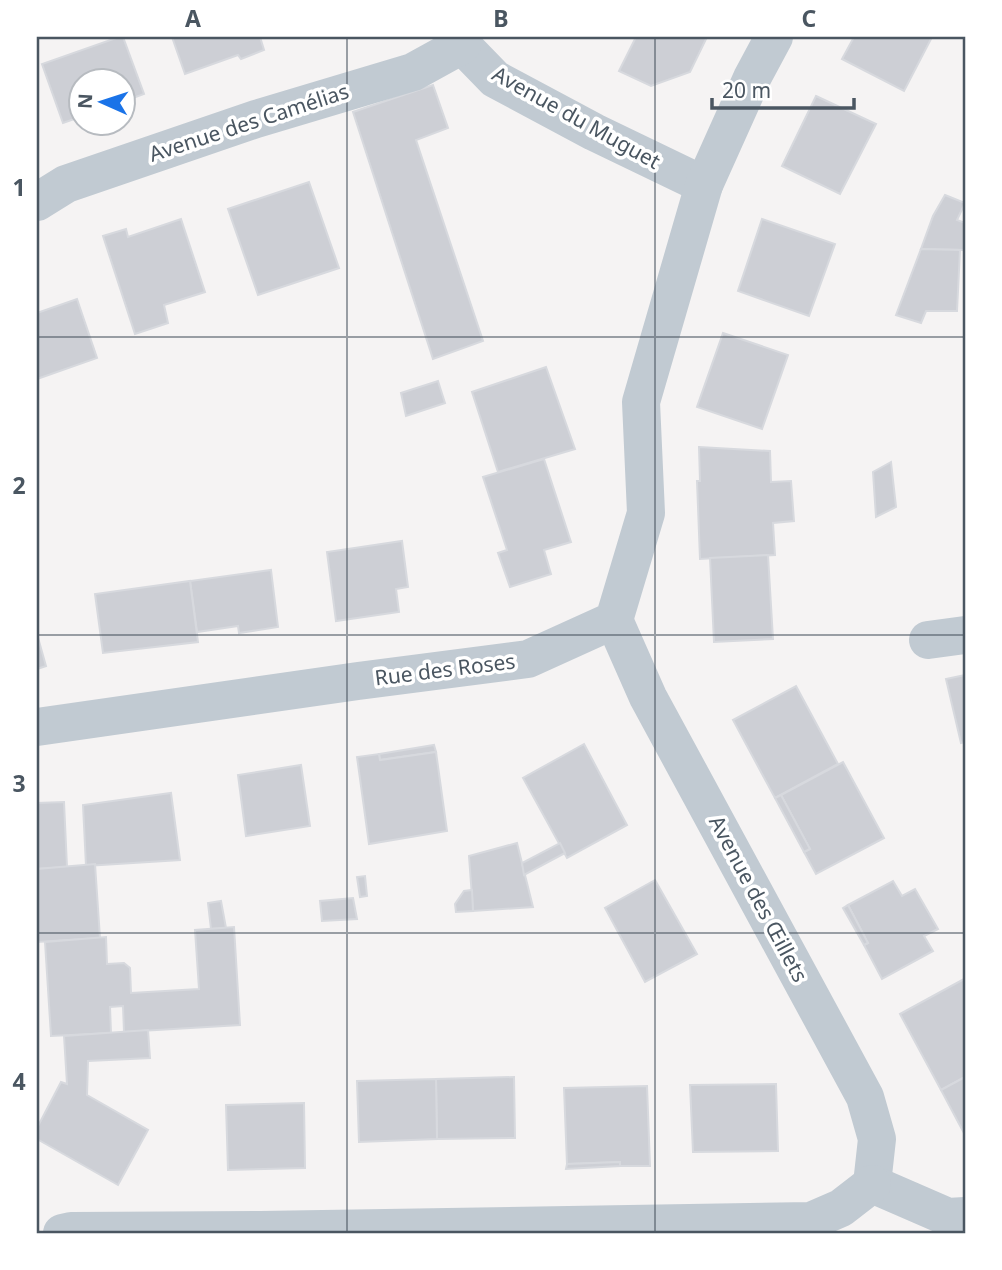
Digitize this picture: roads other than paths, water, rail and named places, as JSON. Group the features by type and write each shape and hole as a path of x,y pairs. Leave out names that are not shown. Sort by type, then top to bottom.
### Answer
{"street":[{"path":"614,620 646,513 640,402 704,186 752,78 774,37"},
{"name":"Avenue du Muguet","path":"460,41 495,79 704,186"},
{"name":"Avenue des Camélias","path":"37,202 66,184 117,166 256,119 412,72 460,41"},
{"name":"Rue des Roses","path":"37,727 528,659 614,620"},
{"name":"Avenue des Œillets","path":"614,620 648,697 864,1097 877,1139 872,1184"},
{"path":"928,640 965,635"},
{"path":"62,1233 811,1221 841,1208 872,1184 948,1217 965,1216"}]}
